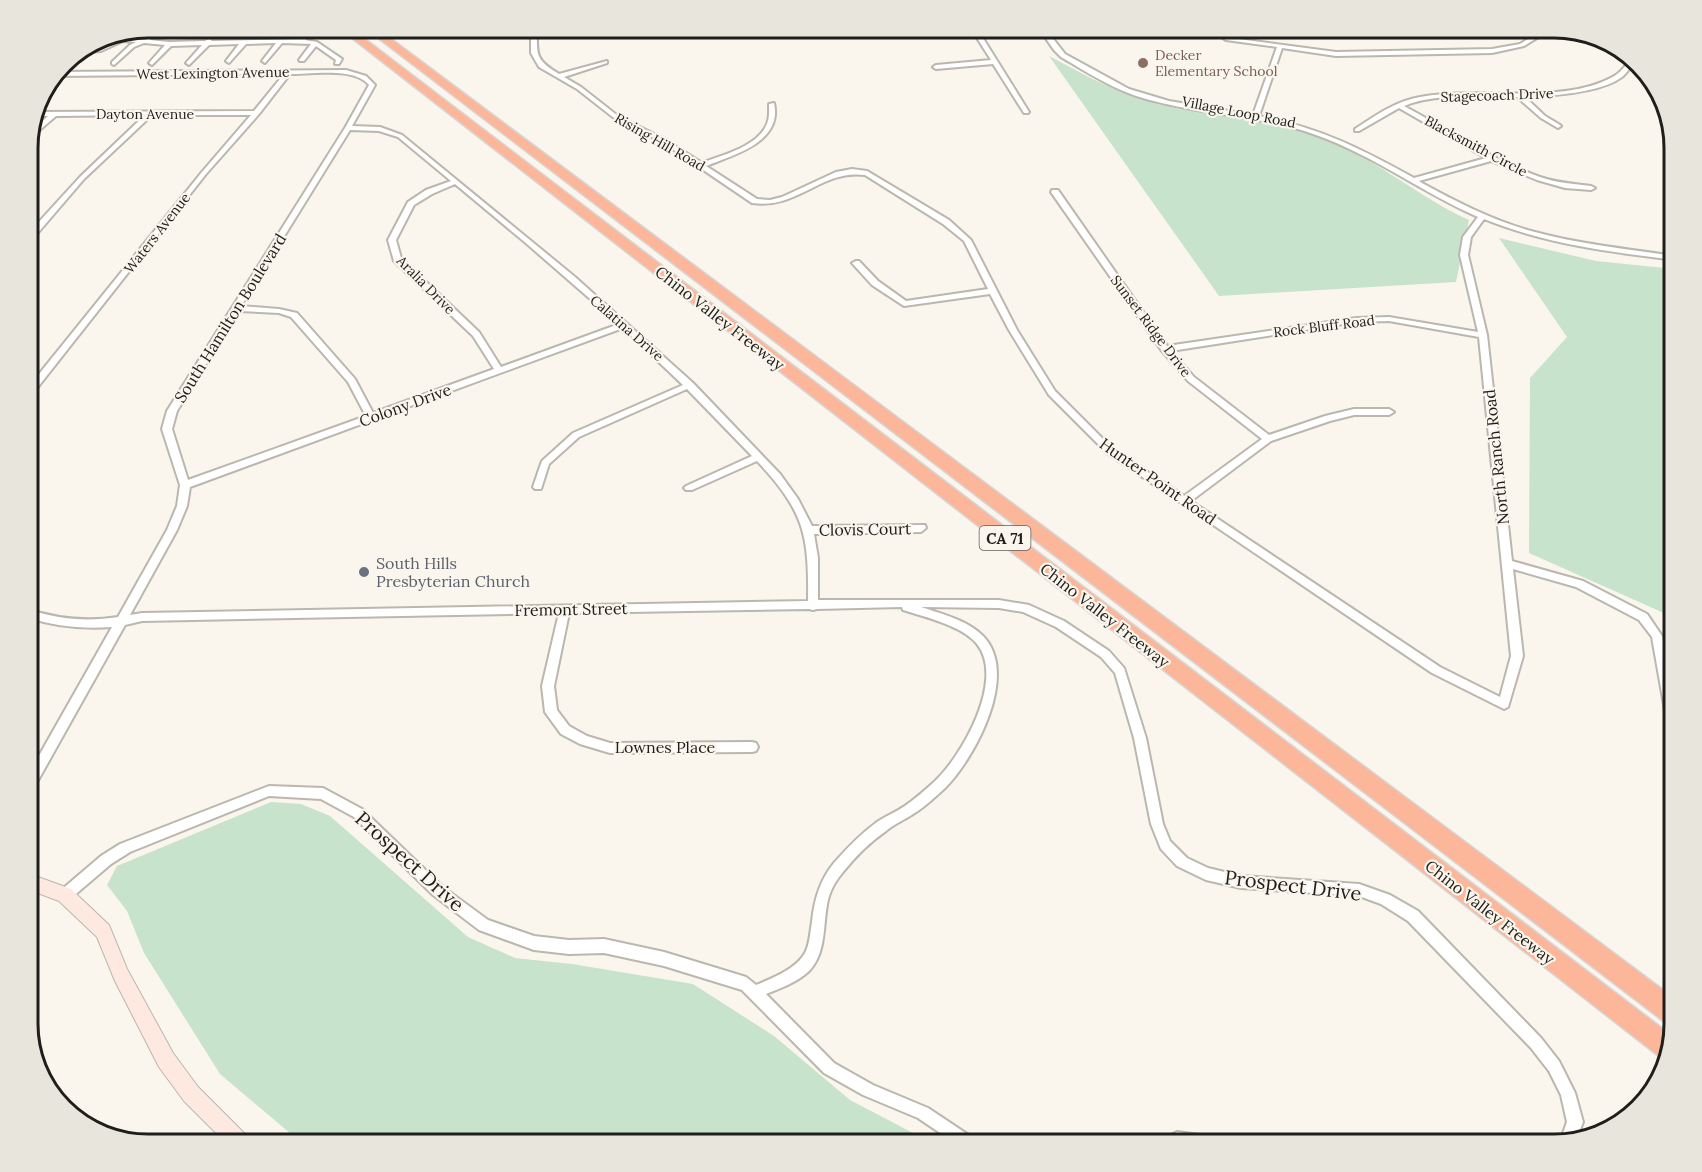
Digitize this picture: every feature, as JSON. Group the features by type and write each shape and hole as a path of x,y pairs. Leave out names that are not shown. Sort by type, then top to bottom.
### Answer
{"highway":[{"name":"Chino Valley Freeway","path":"357,38 1663,1045"},
{"name":"Chino Valley Freeway","path":"384,38 1664,1006"}],"street":[{"path":"114,63 132,46 149,38"},
{"path":"189,63 213,38"},
{"path":"300,41 304,38"},
{"name":"Rising Hill Road","path":"534,38 534,53 541,66 579,88 616,117 664,141 755,201 767,204 781,201 830,176 854,169"},
{"path":"980,38 1026,112"},
{"name":"Village Loop Road","path":"1049,38 1061,53 1125,88 1166,102 1257,115 1333,139 1442,198 1482,216 1567,242 1664,256"},
{"name":"Village Loop Road","path":"1057,38 1075,61"},
{"path":"1226,38 1360,55 1492,51 1522,45 1533,38"},
{"path":"127,40 170,44 300,41 315,43 339,59 337,63"},
{"path":"229,61 245,41"},
{"path":"265,61 281,41"},
{"path":"96,50 115,42"},
{"path":"302,60 315,43"},
{"path":"152,63 170,44"},
{"path":"1257,115 1280,46"},
{"path":"559,76 605,62"},
{"path":"936,67 994,62"},
{"name":"Stagecoach Drive","path":"1357,130 1398,105 1424,98 1575,92 1609,84 1630,68"},
{"name":"Waters Avenue","path":"38,381 204,173 257,113 289,72"},
{"name":"West Lexington Avenue","path":"66,74 346,72 370,80"},
{"name":"South Hamilton Boulevard","path":"185,485 167,429 172,411 370,92 370,80"},
{"path":"1518,94 1543,117 1558,126"},
{"path":"702,165 756,141 764,134 773,118 772,104"},
{"name":"Blacksmith Circle","path":"1398,105 1525,174 1564,186 1591,188"},
{"name":"Dayton Avenue","path":"43,114 257,113"},
{"path":"40,127 54,114"},
{"path":"38,228 82,178 150,114"},
{"name":"Calatina Drive","path":"348,128 393,132 456,181 625,325 690,385 789,491 808,530 814,568 813,606"},
{"path":"1412,181 1493,158"},
{"name":"Hunter Point Road","path":"854,169 867,173 946,222 967,240 992,291 1052,393 1110,451 1436,670 1504,704"},
{"name":"Aralia Drive","path":"456,181 429,192 411,204 392,240 393,250 397,259 476,334 499,370"},
{"name":"Sunset Ridge Drive","path":"1055,192 1165,349 1191,379 1268,439"},
{"name":"North Ranch Road","path":"1482,216 1467,237 1464,255 1483,335 1517,656 1504,704"},
{"path":"856,263 875,283 904,304 992,291"},
{"path":"236,308 279,310 294,315 352,381 371,417"},
{"name":"Rock Bluff Road","path":"1165,349 1356,320 1389,319 1483,335"},
{"name":"Colony Drive","path":"185,485 625,325"},
{"path":"538,487 545,463 576,435 690,385"},
{"path":"1184,501 1268,439 1328,418 1354,412 1389,412"},
{"path":"689,488 758,457"},
{"path":"38,769 172,530 182,506 185,485"},
{"name":"Clovis Court","path":"808,530 921,528"},
{"path":"1507,563 1579,584 1643,617 1657,636 1664,674"},
{"path":"755,992 789,979 813,954 818,905 831,878 880,828 922,801 953,771 971,741 988,699 993,674 990,658 980,640 944,619 897,603"},
{"name":"Fremont Street","path":"38,616 64,623 120,622 142,617 897,603 999,604 1025,608 1060,624 1105,654"},
{"name":"Lownes Place","path":"565,609 548,686 551,712 565,730 584,740 610,748 752,747"},
{"name":"Prospect Drive","path":"1105,654 1120,671 1140,738 1157,824 1165,845 1182,862 1206,874 1241,882 1359,890 1384,899 1413,916 1536,1043 1554,1066 1568,1093 1575,1122 1571,1134"},
{"name":"Prospect Drive","path":"65,895 106,860 125,848 269,791 322,794 358,813 438,891 484,925 534,943 569,947 604,946 664,959 746,984 829,1068 868,1090 923,1113 954,1134"},
{"path":"38,886 65,895 103,931 121,975 166,1060 191,1094 231,1134"}],"green space":[{"path":"1049,56 1106,85 1150,102 1296,129 1335,142 1355,152 1430,199 1469,220 1456,282 1219,296"},
{"path":"1499,238 1596,261 1664,268 1664,613 1529,553 1530,378 1567,337"},
{"path":"271,802 301,804 330,816 468,937 515,958 572,964 693,984 774,1036 850,1100 915,1134 291,1134 220,1074 144,953 127,911 107,885 117,866"}],"place":[{"name":"Decker Elementary School","path":"1143,63"},
{"name":"South Hills Presbyterian Church","path":"364,572"}]}
